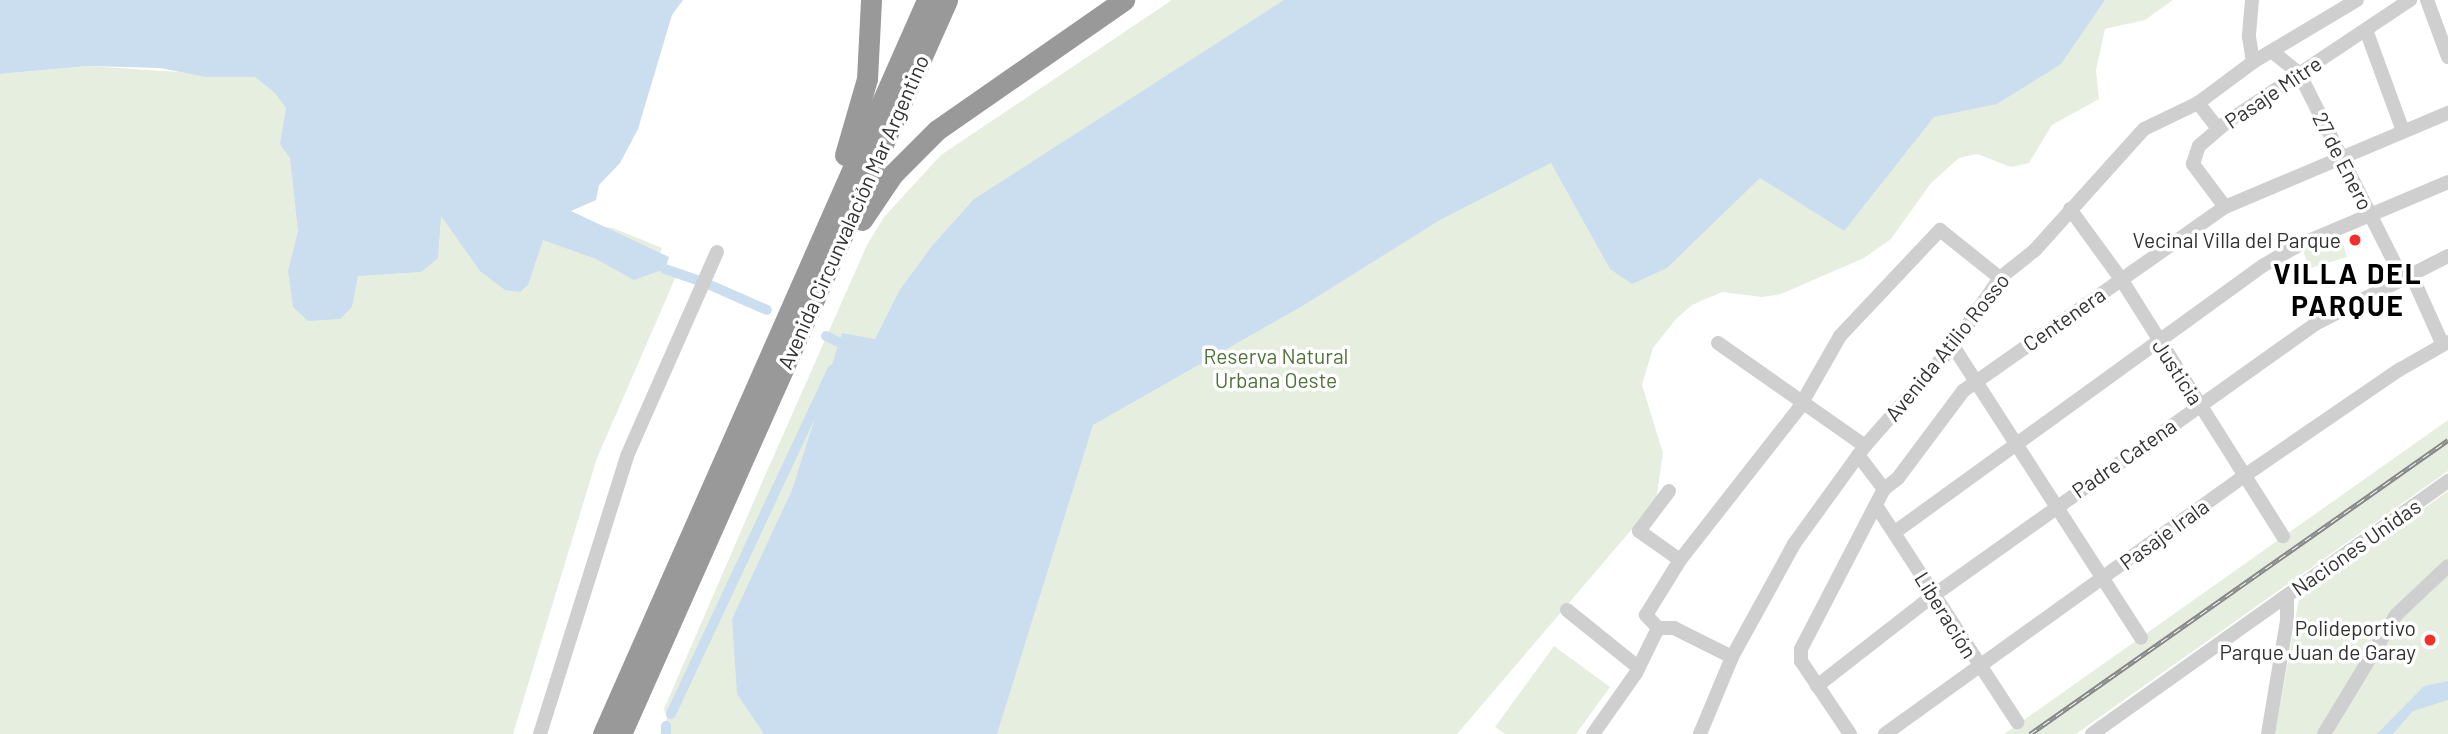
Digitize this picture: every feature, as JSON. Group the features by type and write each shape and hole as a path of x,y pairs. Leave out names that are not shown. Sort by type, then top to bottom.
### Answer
{"highway":[{"path":"621,734 750,418 858,119 870,60 871,0"},
{"name":"Avenida Circunvalación Mar Argentino","path":"750,418 927,0"},
{"name":"Avenida Circunvalación Mar Argentino","path":"750,418 947,0"},
{"path":"603,734 750,418 864,215 913,150 1124,0"}],"street":[{"path":"2252,0 2249,37 2253,62"},
{"name":"Avenida Atilio Rosso","path":"1700,734 1732,657 1787,556 1861,451 1953,346 2000,278 2035,250 2144,129 2198,103 2253,62 2274,53 2357,0"},
{"name":"Pasaje Mitre","path":"2225,207 2192,159 2218,130 2410,0"},
{"path":"2427,0 2448,57"},
{"path":"2366,30 2403,131"},
{"name":"27 de Enero","path":"2274,53 2299,73 2370,215 2445,343"},
{"path":"2198,103 2218,130"},
{"name":"Centenera","path":"1817,686 1800,656 1836,577 1877,507 1884,489 1898,478 1975,380 2225,207 2340,156 2448,113"},
{"path":"1895,532 2264,265 2299,245 2448,182"},
{"name":"Justicia","path":"2070,209 2121,279 2157,343 2283,536"},
{"path":"1658,628 1646,611 1680,561 1802,400 1846,328 1893,285 1940,230 2000,278"},
{"path":"540,734 622,469 717,253"},
{"name":"Padre Catena","path":"1817,686 1934,595 2057,505 2323,319 2448,256"},
{"path":"1718,343 1802,400 1861,451 1884,489"},
{"name":"Pasaje Irala","path":"1885,734 2244,476 2445,343"},
{"path":"1953,346 2141,638"},
{"name":"Naciones Unidas","path":"2092,734 2448,481"},
{"path":"1669,491 1639,531 1680,561"},
{"name":"Liberación","path":"1877,507 2017,722"},
{"path":"2324,734 2396,615 2448,566"},
{"path":"2267,734 2287,620 2287,596"},
{"path":"1567,610 1639,668"},
{"path":"1658,628 1674,628 1732,657"},
{"path":"1593,734 1639,668 1658,628"},
{"path":"1817,686 1850,734"}],"green space":[{"name":"Reserva Natural Urbana Oeste","path":"1172,0 2173,0 2145,20 2105,29 2096,70 2099,99 2052,125 2029,163 2011,167 1977,154 1959,158 1931,183 1891,239 1864,258 1781,294 1762,297 1722,292 1692,305 1676,319 1653,348 1642,385 1663,453 1656,501 1457,734 660,734 667,718 664,709 767,471 867,245 884,217 941,155"},
{"path":"88,66 255,77 278,92 286,102 285,138 294,171 352,280 436,217 537,192 588,225 613,228 662,248 654,265 677,274 597,458 513,734 0,734 0,74"},
{"path":"2340,234 2347,257 2309,269 2302,246"},
{"path":"2448,420 2448,471 2076,734 2004,734"},
{"path":"2448,491 2448,734 2275,734 2299,598"},
{"path":"1554,646 1610,687 1576,734 1505,734 1495,727"}],"water":[{"path":"0,0 683,0 672,15 638,129 620,163 599,185 596,200 571,211 669,257 665,269 634,280 596,259 543,240 528,285 520,292 505,290 480,271 441,216 438,258 421,272 358,276 352,307 340,319 308,321 293,307 288,271 298,231 290,158 280,144 286,108 275,93 255,77 206,77 160,68 88,66 0,74"},
{"path":"1284,0 2105,0 2061,64 1997,104 1934,117 1844,231 1760,178 1667,268 1632,284 1610,269 1551,163 1440,220 1304,305 1093,425 997,734 764,734 737,694 732,619 792,490 842,333 875,339 899,291 932,246 974,199"},
{"path":"2448,681 2448,700 2413,711 2393,734 2377,734 2424,686"}],"waterway":[{"path":"665,269 700,281"},
{"path":"710,285 767,310"},
{"path":"826,336 851,348"},
{"path":"671,714 832,370"},
{"path":"666,726 666,734"}],"railway":[{"path":"2030,734 2448,440"}],"place":[{"name":"Vecinal Villa del Parque","path":"2355,240"},
{"name":"Polideportivo Parque Juan de Garay","path":"2430,640"}],"district":[{"name":"VILLA DEL PARQUE","path":"2348,289"}]}
